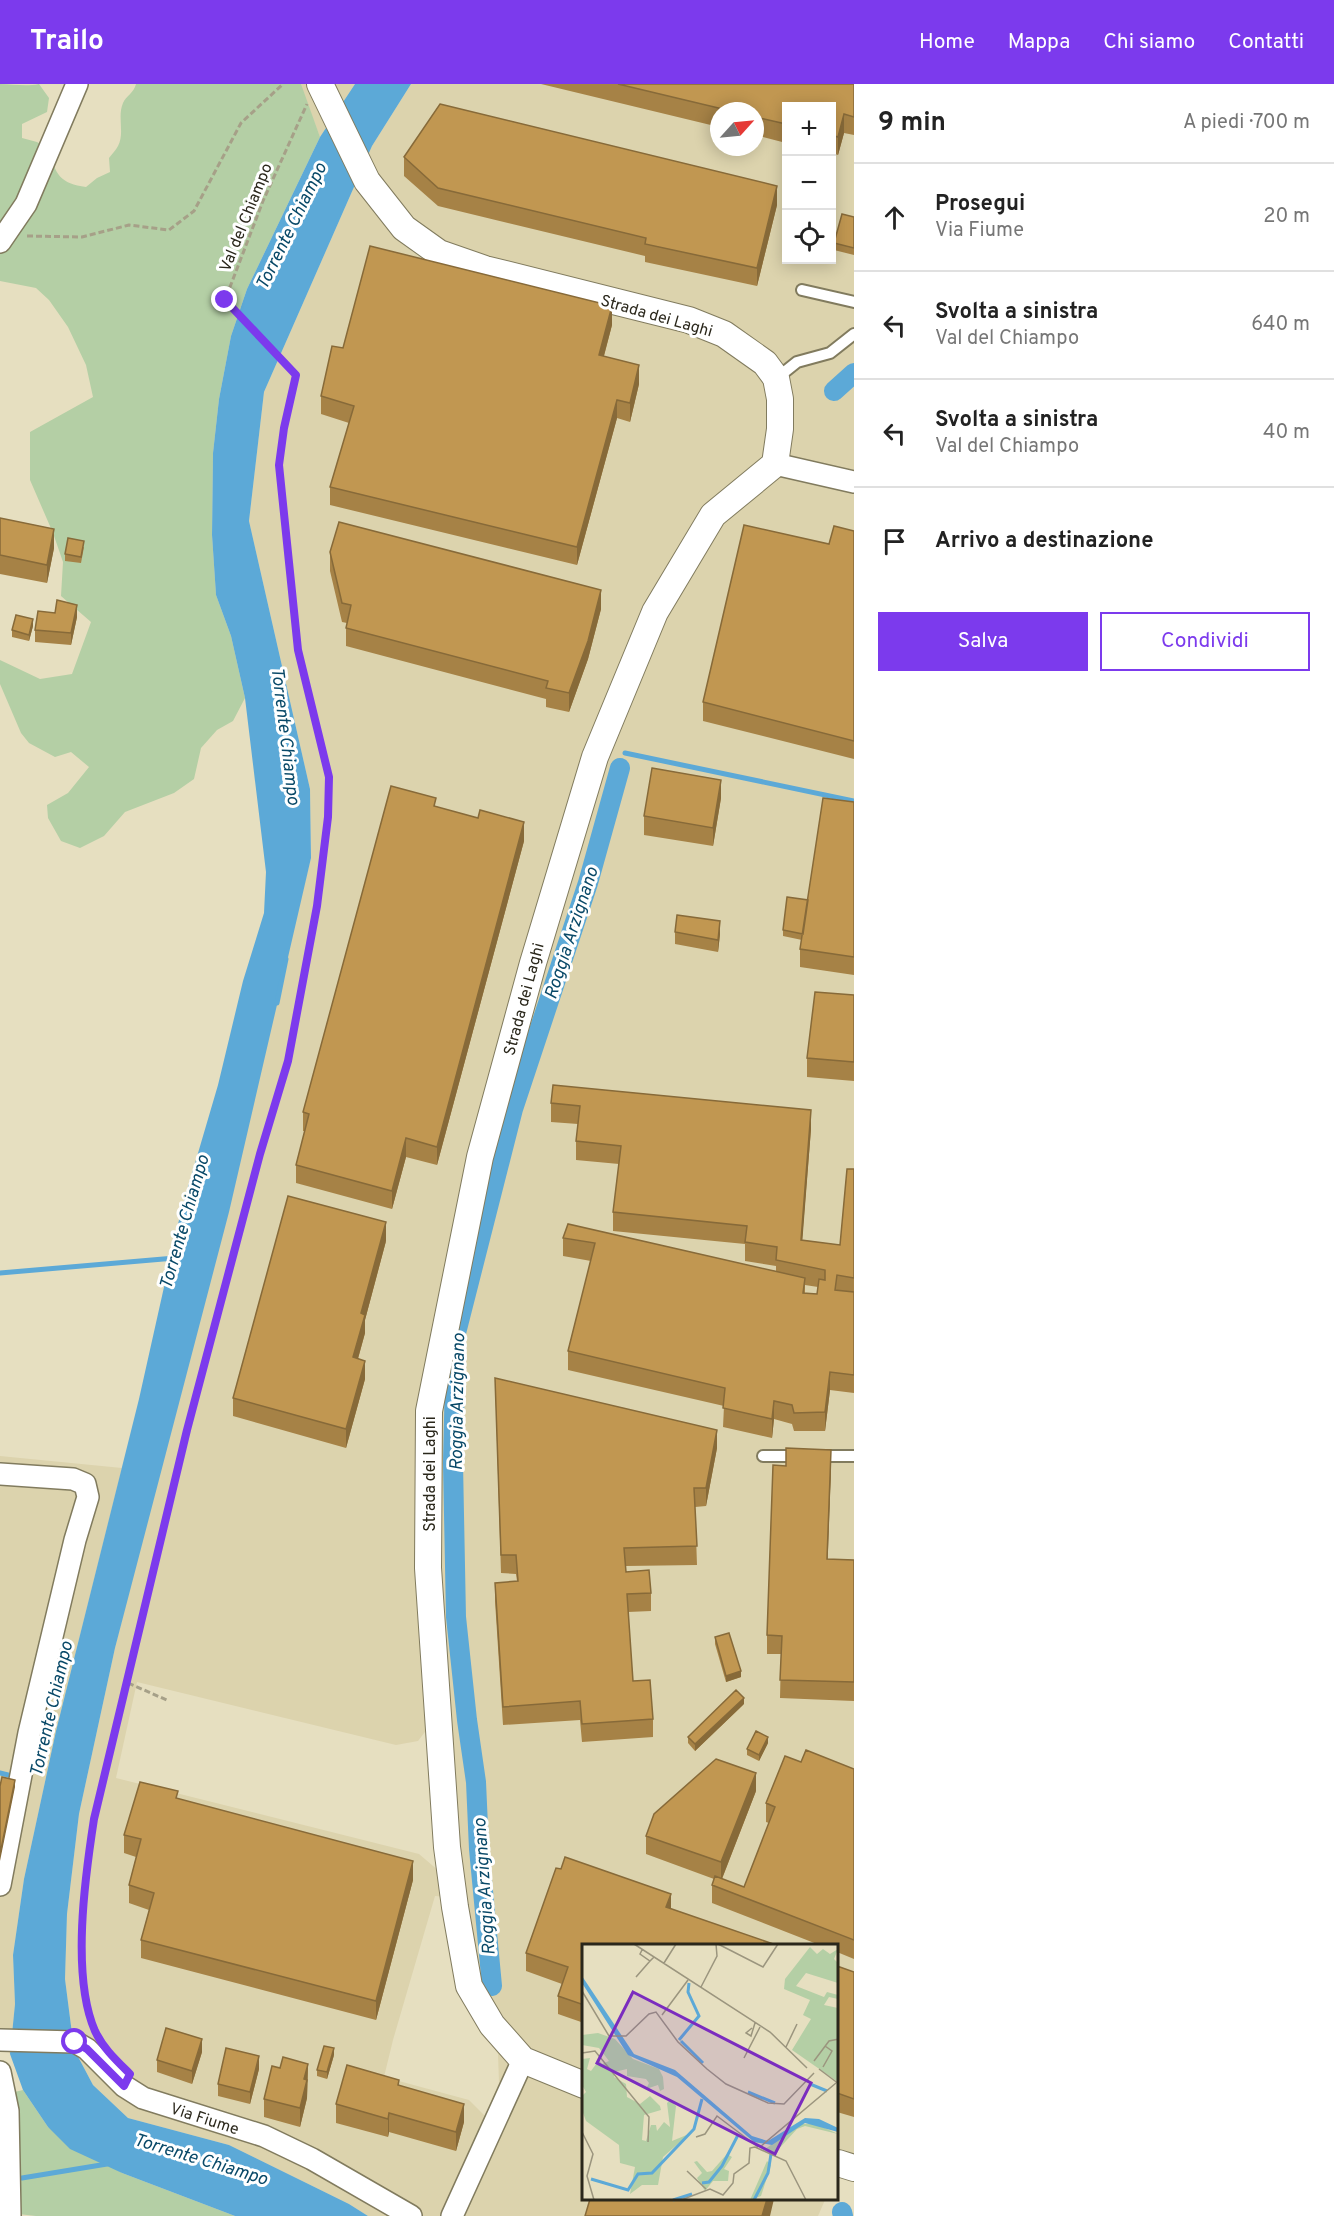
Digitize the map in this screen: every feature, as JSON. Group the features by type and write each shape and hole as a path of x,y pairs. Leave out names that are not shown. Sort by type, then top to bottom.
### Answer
{"street":[{"path":"2,239 26,204 78,84"},
{"name":"Strada dei Laghi","path":"319,94 367,181 404,228 439,253 485,269 689,320 724,334 765,363 776,378"},
{"path":"776,378 780,399 780,429 775,464 854,482"},
{"name":"Strada dei Laghi","path":"582,2084 523,2060 492,2025 469,1986 447,1848 428,1568 429,1411 480,1157 533,963 596,757 655,612 713,515 775,464"},
{"path":"0,1474 73,1479 85,1484 88,1497 75,1540 29,1733 0,1886"},
{"name":"Via Fiume","path":"0,2040 75,2042 87,2049 124,2086 143,2098 264,2136 312,2159 411,2216"},
{"path":"452,2216 523,2060"},
{"path":"0,2072 8,2110 10,2216"},
{"path":"839,2164 854,2168"}],"lane":[{"path":"802,290 854,302"},
{"path":"776,378 797,362 830,353 854,333"},
{"path":"763,1456 854,1456"}],"path":[{"path":"2,239 82,237 129,225 169,230 194,211 241,123 284,84"},
{"name":"Val del Chiampo","path":"100,2038 95,2030 85,1996 83,1931 86,1874 94,1819 187,1430 260,1154 288,1061 317,906 328,817 329,777 298,650 279,465 284,428 296,375 225,300 263,201 319,94"},
{"path":"128,1683 169,1701"}],"shaded area":[{"path":"301,84 355,84 320,137 302,90"},
{"path":"411,84 854,84 854,2168 839,2169 839,1944 582,1944 582,2201 825,2201 818,2216 368,2216 349,2204 229,2145 128,2118 93,2085 74,2049 65,1979 67,1914 79,1814 115,1648 311,858 310,789 249,521 264,392 372,146","holes":["137,1682 396,1745 418,1741 428,1728 439,1871 419,1854 116,1778","435,1896 447,1897 451,1956 469,2003 498,2054 499,2083 485,2116 469,2100 384,2077"]},
{"path":"0,1456 122,1468 56,1731 24,1879 13,1955 15,2004 10,2054 0,2038"}],"green space":[{"path":"0,84 39,84 49,98 47,112 22,124 22,138 37,142 50,150 60,176 77,186 86,187 97,178 110,172 109,158 117,148 121,136 121,108 136,84 301,84 320,137 247,289 231,336 219,399 213,453 212,535 216,595 231,636 245,698 233,721 217,730 201,748 194,779 174,793 125,812 104,836 80,848 61,841 48,818 47,805 68,793 89,767 71,752 55,757 29,743 21,733 0,684 0,660 40,679 72,674 91,622 61,596 63,562 30,480 30,432 93,397 86,365 68,327 49,300 36,288 0,281"},
{"path":"23,2090 48,2127 122,2173 235,2216 36,2216 9,2213 2,2095"}],"water":[{"path":"355,84 411,84 372,146 264,392 249,521 310,789 311,858 229,1212 115,1648 79,1814 67,1914 65,1979 74,2049 93,2085 128,2118 229,2145 349,2204 368,2216 235,2216 122,2173 70,2149 48,2127 23,2090 10,2054 15,2004 13,1955 24,1879 56,1731 139,1399 181,1211 218,1085 243,981 264,913 266,872 245,698 231,636 216,595 212,535 213,453 219,399 231,336 247,289 320,137"}],"building":[{"path":"618,84 854,84 854,117 844,114 838,137 836,136 836,102 782,102 782,123 764,119 764,102 710,102 710,106"},
{"path":"440,104 777,186 757,268 645,244 646,238 438,188 404,157"},
{"path":"842,214 854,217 854,248 836,244"},
{"path":"370,246 612,306 599,355 639,365 630,403 617,400 577,547 330,487 354,406 321,396 332,346 343,348"},
{"path":"0,518 54,529 47,565 0,555"},
{"path":"339,522 601,590 588,641 569,693 546,688 548,681 346,628 351,605 342,603 330,552"},
{"path":"744,525 829,544 834,526 854,531 854,741 703,702"},
{"path":"68,538 84,541 81,557 65,554"},
{"path":"57,600 77,605 71,633 35,630 38,611 55,613"},
{"path":"16,615 33,619 29,635 12,630"},
{"path":"652,768 721,780 713,828 644,816"},
{"path":"391,786 436,798 434,806 478,818 480,810 524,822 437,1147 406,1138 392,1191 296,1165 309,1114 303,1112"},
{"path":"823,798 854,802 854,957 800,949"},
{"path":"787,897 808,900 803,934 783,930"},
{"path":"677,915 720,921 718,940 675,932"},
{"path":"815,992 854,995 854,1062 807,1058"},
{"path":"553,1085 811,1110 801,1240 840,1245 847,1169 854,1169 854,1278 837,1275 835,1290 854,1292 854,1375 830,1372 825,1412 794,1413 792,1405 774,1401 772,1419 723,1408 725,1388 568,1351 595,1243 563,1238 568,1224 805,1278 803,1293 817,1294 819,1279 825,1280 825,1270 776,1260 777,1247 745,1242 747,1226 613,1212 621,1146 576,1141 580,1106 551,1103"},
{"path":"288,1196 386,1222 361,1313 365,1315 353,1357 365,1361 346,1429 233,1398"},
{"path":"495,1378 717,1430 706,1488 694,1488 697,1546 624,1548 626,1572 649,1570 651,1593 627,1594 633,1681 650,1680 653,1719 582,1724 580,1701 503,1707 495,1583 518,1581 516,1555 501,1555"},
{"path":"786,1448 831,1450 827,1559 854,1560 854,1682 780,1680 782,1636 767,1635 773,1465 786,1466"},
{"path":"729,1633 741,1671 726,1676 715,1637"},
{"path":"736,1690 744,1698 695,1744 688,1737"},
{"path":"756,1731 768,1737 759,1755 747,1749"},
{"path":"806,1750 854,1769 854,1940 712,1885 715,1876 744,1887 775,1807 766,1803 785,1756 801,1762"},
{"path":"716,1759 756,1773 721,1862 646,1836 654,1814"},
{"path":"2,1777 15,1780 0,1854 0,1786"},
{"path":"140,1782 178,1791 176,1798 413,1861 376,2001 141,1940 154,1893 129,1885 141,1839 124,1835"},
{"path":"565,1857 671,1894 666,1907 773,1944 582,1944 582,2004 558,1996 568,1967 526,1953 556,1868 561,1869"},
{"path":"839,1967 854,1972 854,2099 839,2094"},
{"path":"166,2028 202,2039 192,2071 157,2060"},
{"path":"324,2046 334,2048 327,2072 317,2070"},
{"path":"226,2048 259,2056 250,2092 218,2084"},
{"path":"283,2057 308,2064 304,2079 307,2080 300,2108 264,2099 272,2066 280,2068"},
{"path":"347,2065 399,2080 398,2085 464,2104 456,2132 389,2113 388,2119 336,2104"},
{"path":"589,2201 766,2201 762,2216 585,2216"}],"waterway":[{"name":"Roggia Arzignano","path":"834,391 854,373"},
{"path":"625,753 854,801"},
{"name":"Roggia Arzignano","path":"492,1986 479,1849 476,1782 456,1617 453,1463 456,1333 513,1109 588,883 620,768"},
{"name":"Torrente Chiampo","path":"277,1003 286,959"},
{"path":"0,1273 175,1258"},
{"path":"0,1773 8,1775"},
{"path":"22,2178 107,2164"},
{"name":"Roggia Arzignano","path":"842,2212 843,2216"}],"route":[{"path":"75,2042 87,2049 124,2086 130,2074 108,2053 95,2030 85,1996 83,1931 86,1874 94,1819 187,1430 260,1154 288,1061 317,906 328,817 329,777 298,650 279,465 284,428 296,375 225,300"}]}
